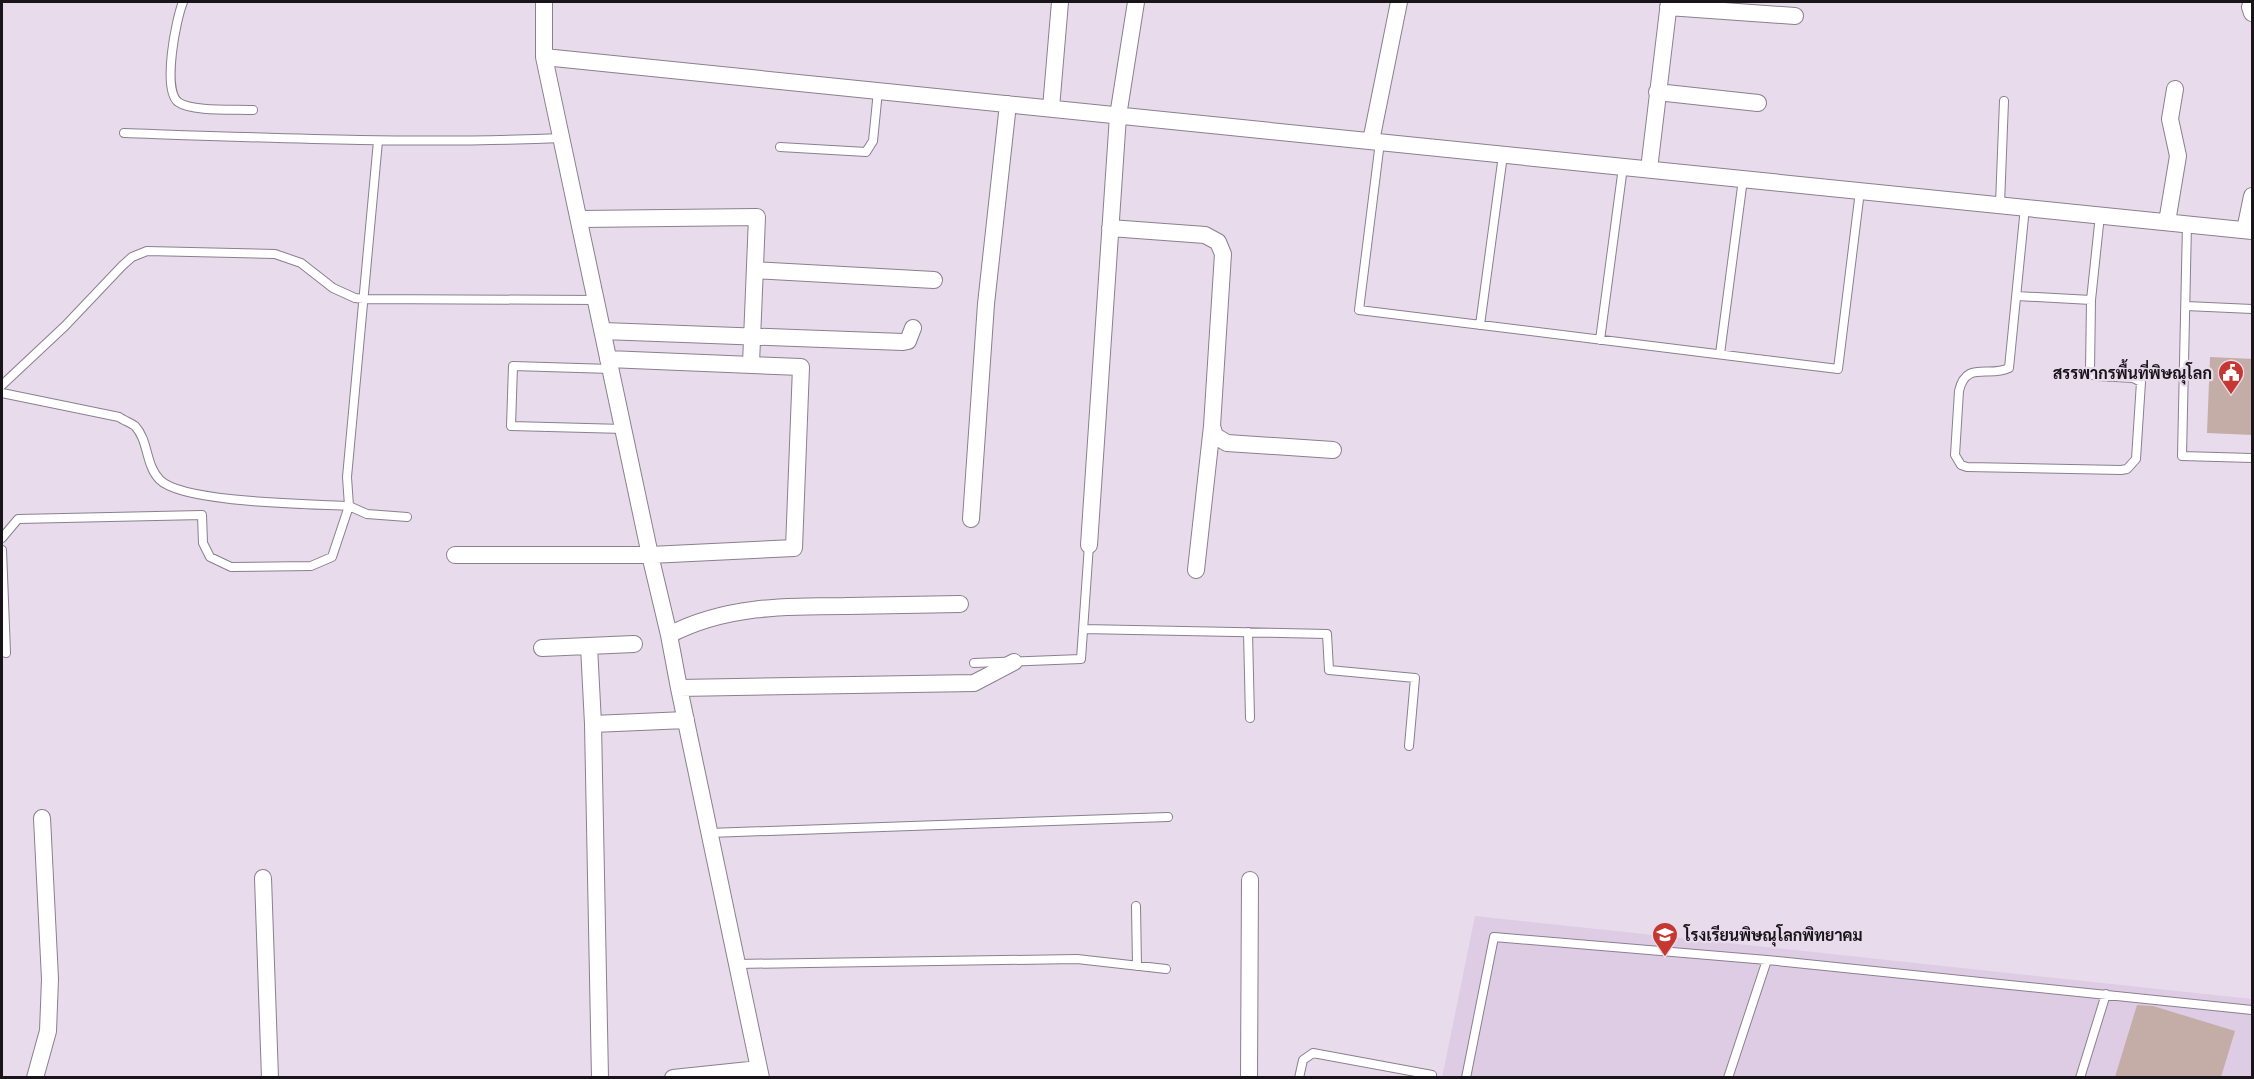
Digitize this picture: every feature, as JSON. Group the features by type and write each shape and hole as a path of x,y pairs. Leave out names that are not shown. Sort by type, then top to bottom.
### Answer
{"street":[{"path":"544,2 544,57 669,635 760,1073 673,1077"},
{"path":"1051,108 1060,2"},
{"path":"1089,545 1118,116 1136,2"},
{"path":"1375,142 1399,2"},
{"path":"1649,170 1668,4 1795,16"},
{"path":"544,57 2249,231 2253,196"},
{"path":"2167,222 2178,156 2170,119 2175,89"},
{"path":"1657,92 1758,102"},
{"path":"971,519 986,304 1008,105"},
{"path":"580,219 757,217 751,364"},
{"path":"1110,228 1205,235 1218,242 1223,254 1212,426 1196,570"},
{"path":"755,270 934,280"},
{"path":"603,331 903,342 908,341 913,328"},
{"path":"454,555 650,555 794,548 801,367 751,364 610,364"},
{"path":"1212,426 1215,436 1227,443 1333,450"},
{"path":"669,635 692,623 722,614 785,606 960,604"},
{"path":"543,648 634,644"},
{"path":"590,646 600,1077"},
{"path":"679,688 974,683 1014,662"},
{"path":"593,724 686,720"},
{"path":"35,1077 48,1031 50,979 42,818"},
{"path":"263,878 270,1077"},
{"path":"1249,1077 1250,880"}],"lane":[{"path":"183,2 172,53 170,89 177,101 189,106 253,110"},
{"path":"780,147 866,152 873,141 878,91"},
{"path":"2000,204 2004,101"},
{"path":"124,133 378,141 477,142 561,138"},
{"path":"2,538 18,519 202,515 203,543 210,557 231,567 310,566 332,557 349,506 347,477 378,141"},
{"path":"1375,142 1359,310 1838,369 1860,191"},
{"path":"1480,325 1503,155"},
{"path":"1600,340 1623,167"},
{"path":"1720,354 1743,179"},
{"path":"2025,207 2009,368 1999,371 1973,372 1961,382 1955,455 1961,465 1967,467 2121,470 2127,469 2136,459 2143,385 2137,378 2097,376 2091,373 2091,300 2100,215"},
{"path":"2187,224 2182,456 2253,458"},
{"path":"2,385 65,327 122,266 132,257 147,251 275,254 301,263 333,288 355,298 364,299 596,300"},
{"path":"2017,296 2091,300"},
{"path":"2186,306 2253,309"},
{"path":"610,364 513,366 511,426 624,429"},
{"path":"2,393 119,417 135,426 143,441 152,469 160,481 176,490 241,501 349,506 367,514 407,517"},
{"path":"974,663 1081,659 1089,545"},
{"path":"2,550 6,653"},
{"path":"1083,629 1327,634 1329,670 1415,678 1409,746"},
{"path":"1248,633 1250,718"},
{"path":"709,833 1168,817"},
{"path":"1136,906 1137,966"},
{"path":"1466,1077 1494,937 1767,960 2253,1010"},
{"path":"737,964 1077,959 1166,969"},
{"path":"1728,1077 1767,960"},
{"path":"2080,1077 2106,994"},
{"path":"1299,1077 1303,1060 1313,1053 1431,1077"}],"shaded area":[{"name":"โรงเรียนพิษณุโลกพิทยาคม","path":"1475,916 2252,999 2252,1077 1442,1078"}],"building":[{"name":"สรรพากรพื้นที่พิษณุโลก","path":"2210,357 2253,359 2253,435 2207,433"},
{"path":"2137,1005 2153,1006 2235,1031 2221,1077 2115,1077"}],"place":[{"name":"สรรพากรพื้นที่พิษณุโลก","path":"2231,396"},
{"name":"โรงเรียนพิษณุโลกพิทยาคม","path":"1665,958"}]}
